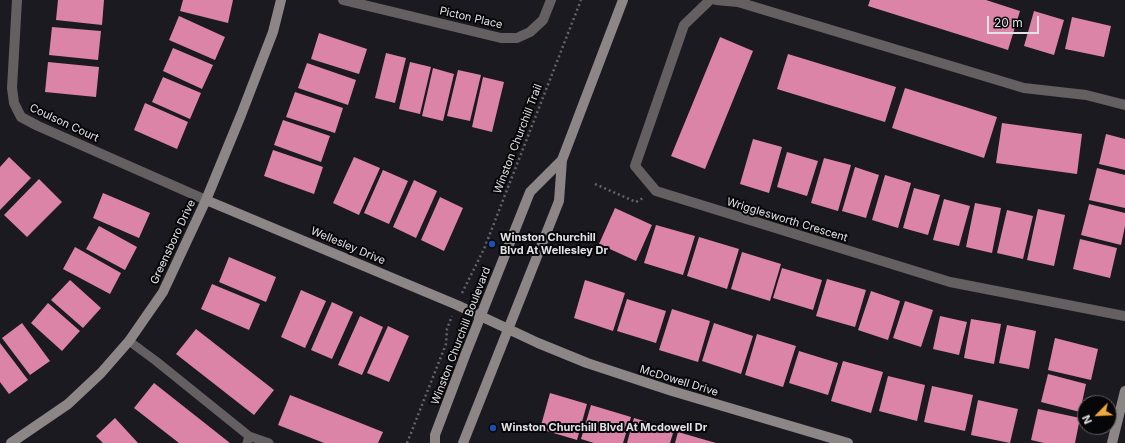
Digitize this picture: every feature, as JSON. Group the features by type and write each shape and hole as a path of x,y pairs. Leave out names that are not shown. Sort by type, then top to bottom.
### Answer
{"street":[{"name":"Coulson Court","path":"17,0 12,88 14,103 21,117 38,126 206,200"},
{"name":"Greensboro Drive","path":"11,443 68,404 101,373 129,341 162,292 206,200 241,115 273,32 281,0"},
{"name":"Picton Place","path":"343,0 501,38 517,38 530,32 544,20 551,0"},
{"name":"Winston Churchill Boulevard","path":"463,443 559,201 562,160 623,0"},
{"path":"656,191 635,166 684,25 710,0"},
{"path":"716,0 738,2 1024,88 1086,95 1125,105"},
{"name":"Winston Churchill Boulevard","path":"435,443 436,435 481,316 530,192 562,160"},
{"name":"Wrigglesworth Crescent","path":"656,191 944,280 1125,316"},
{"name":"Wellesley Drive","path":"206,200 457,304 508,328"},
{"name":"McDowell Drive","path":"508,328 552,348 614,373 672,392 848,443"},
{"path":"1112,443 1125,391"}],"lane":[{"path":"129,341 156,361 248,439 269,443"}],"path":[{"name":"Winston Churchill Trail","path":"466,283 484,249 581,0"},
{"path":"595,184 636,202 656,191"},
{"path":"407,443 446,344 447,329"}],"building":[{"path":"58,0 104,0 102,25 56,20"},
{"path":"183,0 233,0 228,23 180,11"},
{"path":"870,0 986,0 1020,11 1008,50 868,6"},
{"path":"1034,11 1064,20 1054,55 1024,46"},
{"path":"179,16 225,37 215,60 169,40"},
{"path":"1072,17 1111,26 1104,57 1065,49"},
{"path":"52,27 101,31 98,60 49,55"},
{"path":"319,33 367,49 359,74 311,59"},
{"path":"720,37 753,51 705,169 671,156"},
{"path":"173,48 213,65 202,89 163,71"},
{"path":"386,53 406,58 395,103 375,98"},
{"path":"788,54 896,87 885,122 777,89"},
{"path":"48,62 99,67 96,97 45,92"},
{"path":"410,62 431,67 420,114 399,109"},
{"path":"307,63 356,80 348,105 298,88"},
{"path":"433,68 454,74 443,121 422,116"},
{"path":"458,70 481,75 470,121 447,116"},
{"path":"163,77 201,93 190,119 152,102"},
{"path":"483,77 504,82 492,132 472,127"},
{"path":"905,88 997,117 984,158 892,128"},
{"path":"295,92 343,108 335,133 286,117"},
{"path":"145,103 188,122 177,149 134,130"},
{"path":"283,120 330,136 321,162 274,145"},
{"path":"1002,123 1082,134 1077,174 996,163"},
{"path":"1106,134 1125,139 1125,170 1099,164"},
{"path":"753,139 782,147 769,193 740,184"},
{"path":"273,150 323,167 314,194 264,176"},
{"path":"787,152 818,161 807,196 777,187"},
{"path":"9,157 31,178 0,210 0,167"},
{"path":"354,157 380,168 359,215 333,203"},
{"path":"824,158 851,165 838,211 811,203"},
{"path":"855,167 879,175 866,218 842,211"},
{"path":"1097,168 1125,175 1125,208 1089,200"},
{"path":"383,170 408,181 389,224 364,213"},
{"path":"885,175 911,183 898,228 872,220"},
{"path":"39,179 62,202 27,237 4,215"},
{"path":"414,180 437,191 416,238 393,227"},
{"path":"914,188 940,195 928,235 903,228"},
{"path":"103,193 150,213 139,238 93,218"},
{"path":"440,197 463,208 444,251 421,240"},
{"path":"944,199 970,206 959,246 933,240"},
{"path":"975,203 1001,208 992,253 966,247"},
{"path":"1089,204 1125,213 1125,226 1121,245 1081,235"},
{"path":"615,208 652,225 636,261 599,244"},
{"path":"1038,209 1065,215 1054,266 1027,260"},
{"path":"1007,210 1033,216 1023,259 997,253"},
{"path":"656,225 695,236 683,275 644,263"},
{"path":"99,226 137,247 125,270 86,249"},
{"path":"699,237 739,249 727,289 687,276"},
{"path":"1080,239 1117,248 1110,278 1073,269"},
{"path":"75,247 121,273 110,294 63,269"},
{"path":"742,252 781,264 770,301 731,289"},
{"path":"229,257 276,277 266,302 219,282"},
{"path":"782,268 822,280 813,310 773,298"},
{"path":"827,279 866,290 855,327 816,316"},
{"path":"70,280 101,308 83,328 51,300"},
{"path":"585,280 625,293 613,331 574,318"},
{"path":"212,284 260,304 249,330 201,309"},
{"path":"301,290 326,301 305,348 281,337"},
{"path":"871,291 900,301 888,340 858,330"},
{"path":"627,299 666,311 656,343 617,331"},
{"path":"905,301 933,310 921,347 893,338"},
{"path":"332,302 353,312 332,359 311,350"},
{"path":"48,303 80,331 62,351 31,323"},
{"path":"672,309 710,321 698,362 659,350"},
{"path":"360,316 383,327 362,375 338,365"},
{"path":"940,316 967,322 959,355 933,349"},
{"path":"971,319 1001,324 994,364 964,358"},
{"path":"22,323 50,361 30,375 2,338"},
{"path":"714,323 753,336 741,374 702,361"},
{"path":"1007,325 1036,331 1029,369 999,363"},
{"path":"388,326 409,336 389,382 367,373"},
{"path":"196,329 274,390 254,415 176,354"},
{"path":"757,334 796,346 783,387 745,375"},
{"path":"1055,338 1098,349 1091,380 1048,370"},
{"path":"0,343 28,380 9,394 0,382"},
{"path":"799,351 838,363 828,395 789,383"},
{"path":"843,361 883,372 871,413 831,401"},
{"path":"1048,374 1086,384 1084,395 1077,395 1077,411 1041,402"},
{"path":"888,376 925,385 917,421 879,411"},
{"path":"154,383 230,443 179,443 134,408"},
{"path":"932,386 973,395 965,431 924,422"},
{"path":"550,393 587,404 577,440 540,429"},
{"path":"290,395 383,432 378,443 324,443 278,425"},
{"path":"978,400 1018,409 1010,443 971,435"},
{"path":"591,405 631,417 623,443 594,443 581,439"},
{"path":"1038,409 1077,417 1077,433 1075,443 1044,443 1031,440"},
{"path":"115,418 138,443 103,443 96,436"},
{"path":"634,418 674,430 670,443 627,443"},
{"path":"678,432 716,443 675,443"}],"place":[{"name":"Winston Churchill Blvd At Wellesley Dr","path":"492,244"},
{"name":"Winston Churchill Blvd At Mcdowell Dr","path":"493,428"}]}
